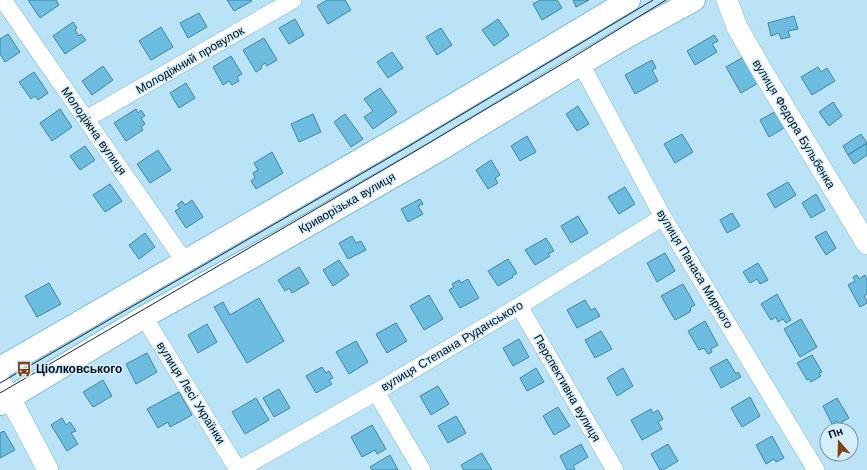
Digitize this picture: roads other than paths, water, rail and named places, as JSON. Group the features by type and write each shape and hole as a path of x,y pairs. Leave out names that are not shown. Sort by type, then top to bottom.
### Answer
{"main road":[{"path":"0,368 405,134 629,0"},
{"name":"Криворізька вулиця","path":"3,395 263,251 430,156 621,40 694,0"}],"street":[{"name":"Молодіжна вулиця","path":"3,0 184,262"},
{"name":"Молодіжний провулок","path":"86,119 293,0"},
{"name":"вулиця Федора Бульбенка","path":"727,0 737,27 867,244"},
{"name":"вулиця Панаса Мирного","path":"581,64 663,217 816,470"},
{"name":"вулиця Степана Руданського","path":"238,470 376,392 663,217"},
{"name":"Перспективна вулиця","path":"519,306 615,470"},
{"name":"вулиця Лесі Українки","path":"144,317 238,470"},
{"path":"376,392 422,470"},
{"path":"3,395 48,470"}],"tram line":[{"path":"0,383 404,149 653,0"},
{"path":"0,393 407,156 666,0"}],"place":[{"name":"Ціолковського","path":"24,369"}]}
